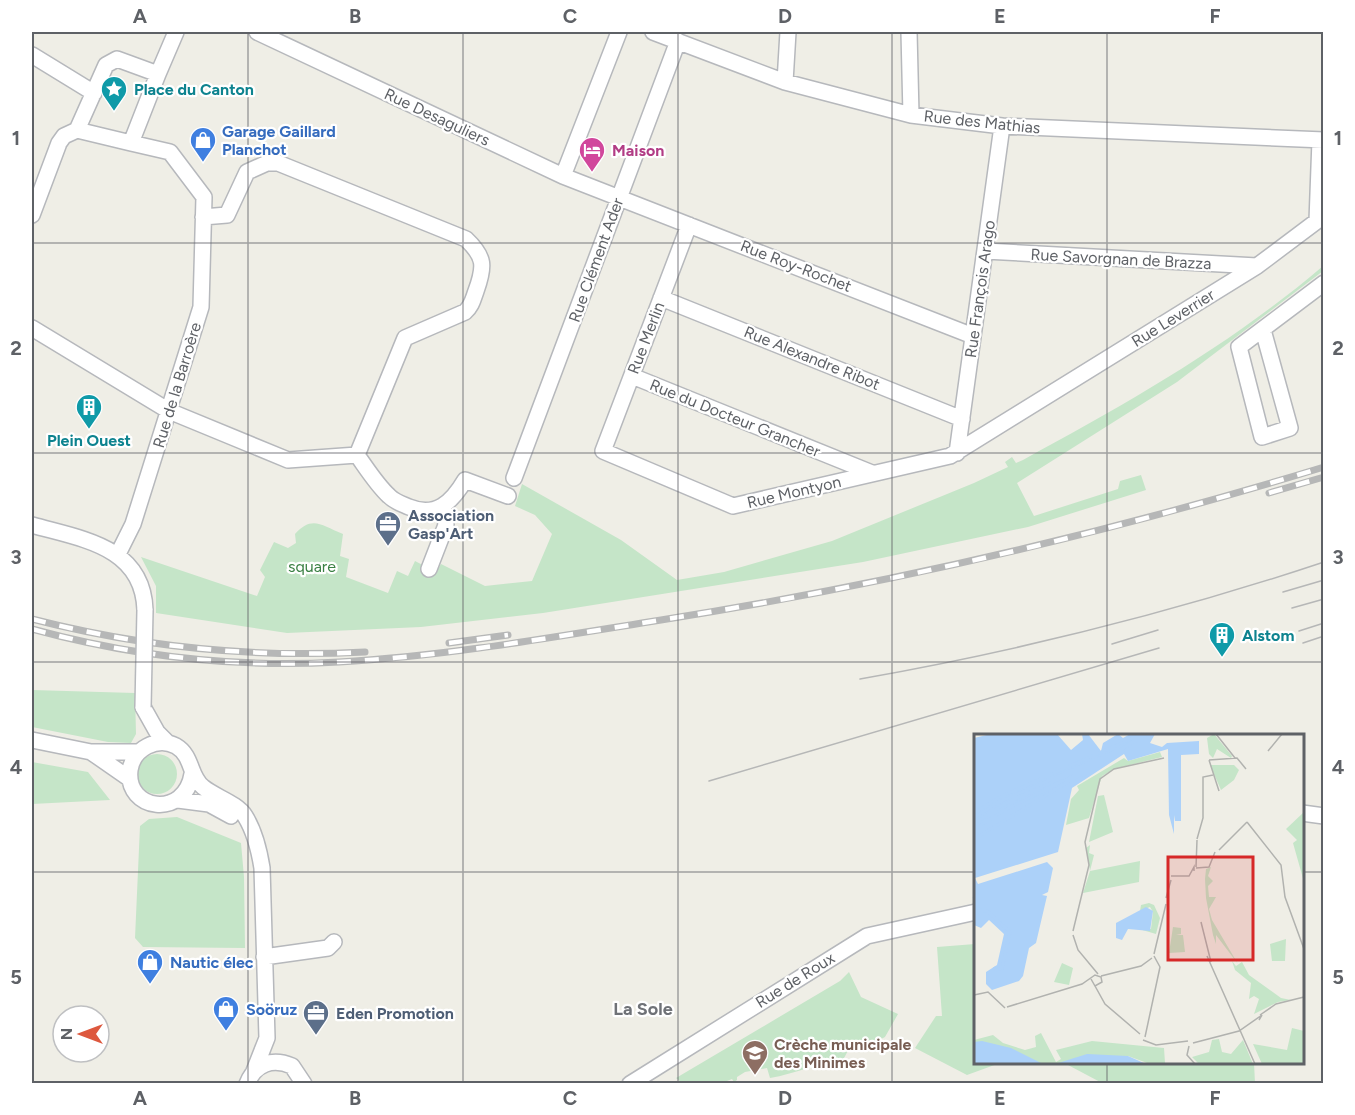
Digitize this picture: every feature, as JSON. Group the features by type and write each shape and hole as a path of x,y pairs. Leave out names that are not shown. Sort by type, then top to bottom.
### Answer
{"street":[{"path":"32,215 59,143 64,136 77,130 130,144 176,32"},
{"name":"Rue Desaguliers","path":"257,32 563,176 619,199"},
{"path":"563,176 619,32"},
{"name":"Rue des Mathias","path":"653,32 785,82 911,114 1002,126 1322,140"},
{"path":"785,82 788,32"},
{"path":"909,32 911,114"},
{"name":"Rue Clément Ader","path":"514,478 678,41"},
{"path":"32,55 94,93"},
{"path":"77,130 110,60 117,59 158,74"},
{"name":"Rue François Arago","path":"957,453 1002,126"},
{"name":"Rue Leverrier","path":"957,453 1257,266 1317,221 1322,140"},
{"name":"Rue de la Barroère","path":"118,554 129,537 201,307 204,197 170,153 130,144"},
{"path":"203,217 227,215 247,172 267,163 278,163 466,239 476,249 482,259 483,272 470,307 405,338 357,455"},
{"name":"Rue Roy-Rochet","path":"619,199 973,336"},
{"name":"Rue Merlin","path":"603,451 689,225"},
{"name":"Rue Savorgnan de Brazza","path":"985,251 1257,266"},
{"path":"1217,264 1224,287"},
{"path":"1263,330 1290,428 1262,436 1239,348 1323,283"},
{"name":"Rue Alexandre Ribot","path":"661,298 961,425 976,441"},
{"path":"32,328 169,411 288,460 357,455"},
{"name":"Rue du Docteur Grancher","path":"632,376 872,473"},
{"name":"Rue Montyon","path":"603,451 733,506 957,453"},
{"path":"357,455 388,495 396,502 417,510 431,512 444,506 456,495 465,480 508,496"},
{"path":"838,481 845,462"},
{"path":"429,569 446,525 444,506"},
{"path":"32,525 101,545 118,554 135,572 145,593 141,750"},
{"path":"143,707 157,732 168,743"},
{"path":"32,740 91,752 141,750"},
{"path":"130,779 133,760 141,750 151,744 168,743 176,746 188,758 192,774 204,788 244,813 254,835 262,868 267,1038 251,1077"},
{"path":"91,752 130,779 137,794 152,804 161,805 178,800 209,804 232,817 254,835"},
{"path":"178,800 186,793 192,774"},
{"path":"1304,813 1323,816"},
{"name":"Rue de Roux","path":"630,1083 867,936 974,912"},
{"path":"264,957 328,948 334,942"},
{"path":"266,1014 268,1030 275,1046 305,1082"},
{"path":"251,1077 272,1062 292,1066"}],"green space":[{"name":"square","path":"1323,266 1323,271 1177,382 1017,483 1034,516 1118,489 1120,481 1141,475 1146,490 1028,527 863,562 543,613 421,627 287,633 156,613 156,586 141,557 257,596 265,577 260,570 274,542 288,548 296,543 295,534 312,523 343,534 340,556 349,559 346,577 388,593 397,571 408,576 415,561 436,572 441,564 485,586 532,581 552,534 535,515 515,506 522,484 621,540 677,580 724,572 832,541 974,483 1008,467 1005,462 1012,457 1016,463 1023,460 1140,394 1216,347"},
{"path":"32,690 135,693 136,734 131,743 108,742 32,727"},
{"path":"157,754 165,755 171,760 176,766 176,782 171,788 165,793 157,794 149,793 143,788 138,782 137,774 138,766 143,760 149,755"},
{"path":"32,762 88,772 110,800 32,804"},
{"path":"177,817 241,843 245,948 143,947 135,938 140,826 149,819"},
{"path":"974,944 974,1064 997,1064 967,1075 915,1048 936,1016 942,1016 937,947"},
{"path":"849,972 861,997 898,1014 885,1037 863,1048 852,1043 842,1062 824,1064 770,1078 767,1068 745,1072 734,1082 732,1079 722,1083 682,1083 676,1078 840,981"},
{"path":"1062,1064 1254,1064 1255,1083 1102,1083 1068,1065"}],"tram line":[{"path":"860,679 978,656 1094,629 1209,598 1324,562"},
{"path":"1283,592 1324,580"},
{"path":"1292,608 1324,599"},
{"path":"1299,631 1324,623"},
{"path":"1112,644 1158,630"},
{"path":"1303,643 1324,636"},
{"path":"709,781 1159,648"}],"railway":[{"path":"32,629 145,653 223,661 339,662 460,651 746,606 912,574 1159,515 1324,467"},
{"path":"1269,493 1324,477"},
{"path":"32,619 114,637 197,648 239,652 365,652"},
{"path":"449,643 508,635"}],"place":[{"name":"Place du Canton","path":"114,112"},
{"name":"Garage Gaillard Planchot","path":"203,163"},
{"name":"Maison","path":"592,173"},
{"name":"Plein Ouest","path":"89,430"},
{"name":"Association Gasp'Art","path":"388,547"},
{"name":"Alstom","path":"1222,658"},
{"name":"Nautic élec","path":"150,985"},
{"name":"Soöruz","path":"226,1032"},
{"name":"Eden Promotion","path":"316,1036"},
{"name":"Crèche municipale des Minimes","path":"755,1076"}],"district":[{"name":"La Sole","path":"643,1009"}]}
